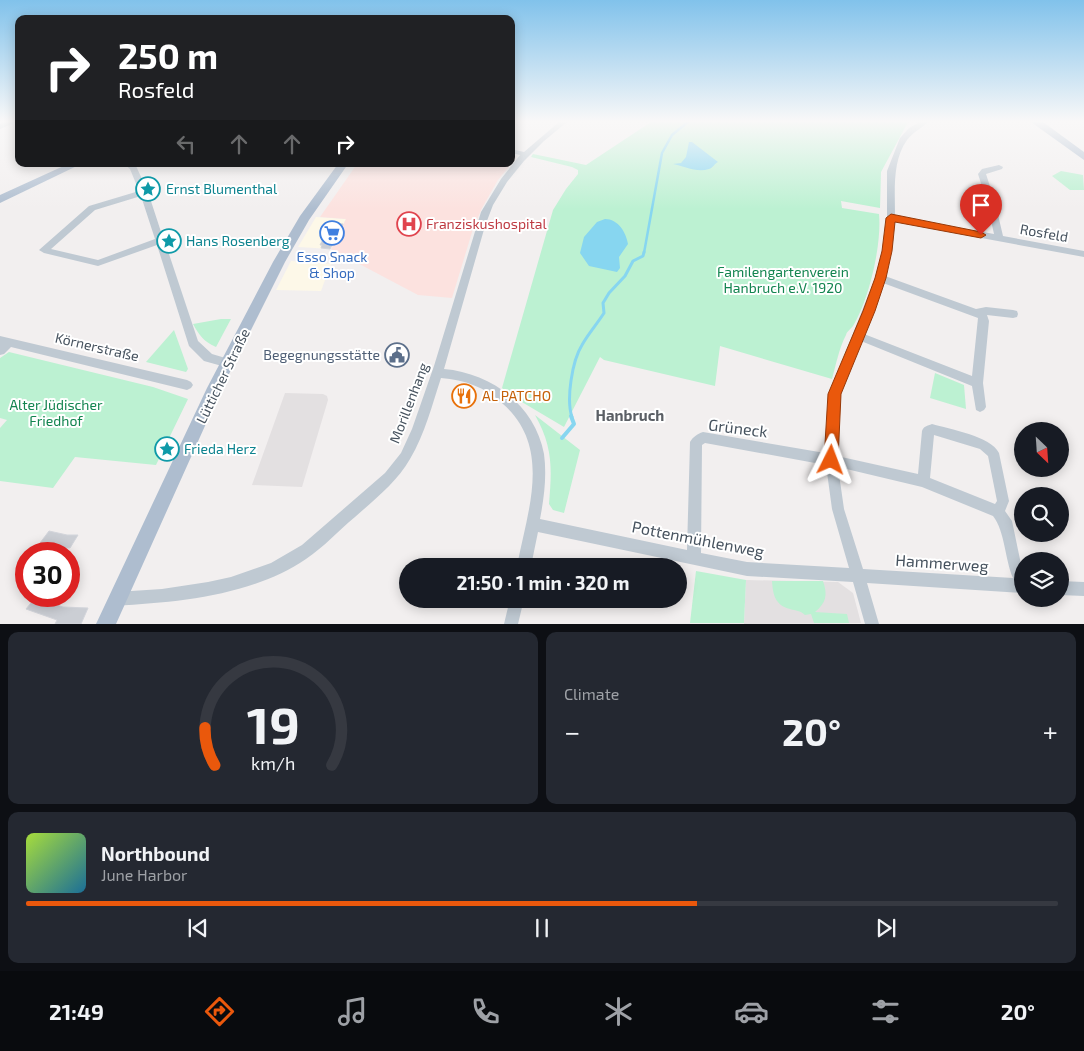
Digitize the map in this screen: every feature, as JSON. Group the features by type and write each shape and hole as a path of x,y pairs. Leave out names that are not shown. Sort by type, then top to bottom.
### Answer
{"main road":[{"path":"0,199 69,167"},
{"name":"Lütticher Straße","path":"106,624 116,599 228,363 286,249 304,219 341,167"}],"street":[{"name":"Morillenhang","path":"515,166 527,151"},
{"path":"872,624 838,509 831,460 835,394 880,278 887,251 891,218 891,171 899,151"},
{"path":"515,152 524,154"},
{"path":"132,167 144,192 193,343 203,357 228,363"},
{"name":"Morillenhang","path":"116,599 138,598 231,584 269,572 297,557 395,471 411,447 437,373 477,234 499,187 514,167"},
{"name":"Rosfeld","path":"999,167 985,171 982,174 992,205 999,238"},
{"path":"144,192 92,208 44,250 98,263 160,240"},
{"name":"Rosfeld","path":"891,218 1084,254"},
{"path":"880,278 983,316 977,383 980,407"},
{"path":"977,313 986,311 1013,314"},
{"path":"859,336 977,383"},
{"path":"0,351 5,341"},
{"name":"Körnerstraße","path":"5,341 187,385"},
{"path":"437,373 474,379 497,392 519,411 529,428 537,449 540,467 533,524 526,558"},
{"path":"923,481 928,432 932,430 984,445 993,453 1003,501 998,512"},
{"name":"Grüneck","path":"694,558 696,442 703,437 831,460"},
{"path":"831,460 923,481 998,512 1005,520 1014,565"},
{"name":"Pottenmühlenweg","path":"533,524 747,569 858,574"},
{"name":"Hammerweg","path":"858,574 1014,584"},
{"path":"1069,588 1084,589"},
{"path":"511,624 515,608"}],"shaded area":[{"name":"Franziskushospital","path":"355,167 509,167 498,180 482,208 473,229 452,298 418,295 331,249 346,219 320,217"},
{"path":"316,217 346,219 331,249 298,247"},
{"path":"291,261 331,264 321,291 276,290"},
{"path":"285,393 323,394 327,396 328,400 302,487 252,485"},
{"path":"746,580 838,582 853,593 861,623 744,624"}],"green space":[{"name":"Familengartenverein Hanbruch e.V. 1920","path":"607,151 892,151 881,172 880,208 841,201 842,208 879,214 879,226 876,256 869,287 859,315 847,332 832,379 720,346 715,386 604,360 600,357 564,427 510,395 502,388 553,210 578,174 578,170 572,167 531,157 533,154 586,165"},
{"path":"1061,171 1083,175 1084,190 1070,190 1052,176"},
{"path":"231,319 216,347 202,338 193,324"},
{"path":"174,330 188,369 186,372 146,362"},
{"name":"Alter Jüdischer Friedhof","path":"9,352 153,387 188,399 156,465 75,457 53,488 0,481 0,428 7,420 0,418 0,358"},
{"path":"935,373 964,385 966,409 930,398"},
{"path":"535,415 580,450 564,513 553,510 549,504 550,458 545,437"},
{"path":"696,571 746,580 744,623 690,623"},
{"path":"772,581 823,581 825,590 824,602 815,612 847,614 849,623 814,623 811,614 805,615 800,611 781,605 773,591"}],"water":[{"path":"687,151 704,151 718,162 704,170 695,170 673,164 681,163 686,157"},
{"path":"605,219 614,221 621,227 628,244 619,257 620,268 617,272 589,266 580,253 584,237 597,222"}],"building":[{"name":"Esso Snack & Shop","path":"332,223 343,224 330,249 321,248 322,245 320,245"},
{"path":"49,531 67,535 78,535 74,542 41,542"},
{"path":"28,607 88,608 81,624 55,624 57,620 26,609"}],"waterway":[{"path":"644,253 663,151"},
{"path":"572,417 570,391 578,352 604,313 603,303 609,293 625,276 633,261 643,256 644,252"},
{"path":"562,438 574,424 571,416"}],"place":[{"name":"Ernst Blumenthal","path":"148,189"},
{"name":"Franziskushospital","path":"409,224"},
{"name":"Esso Snack & Shop","path":"332,233"},
{"name":"Hans Rosenberg","path":"169,241"},
{"name":"Begegnungsstätte","path":"397,355"},
{"name":"AL PATCHO","path":"464,396"},
{"name":"Frieda Herz","path":"167,449"}],"district":[{"name":"Hanbruch","path":"630,416"}],"route":[{"path":"831,460 835,394 869,311 880,278 887,251 891,218 981,235"}]}
